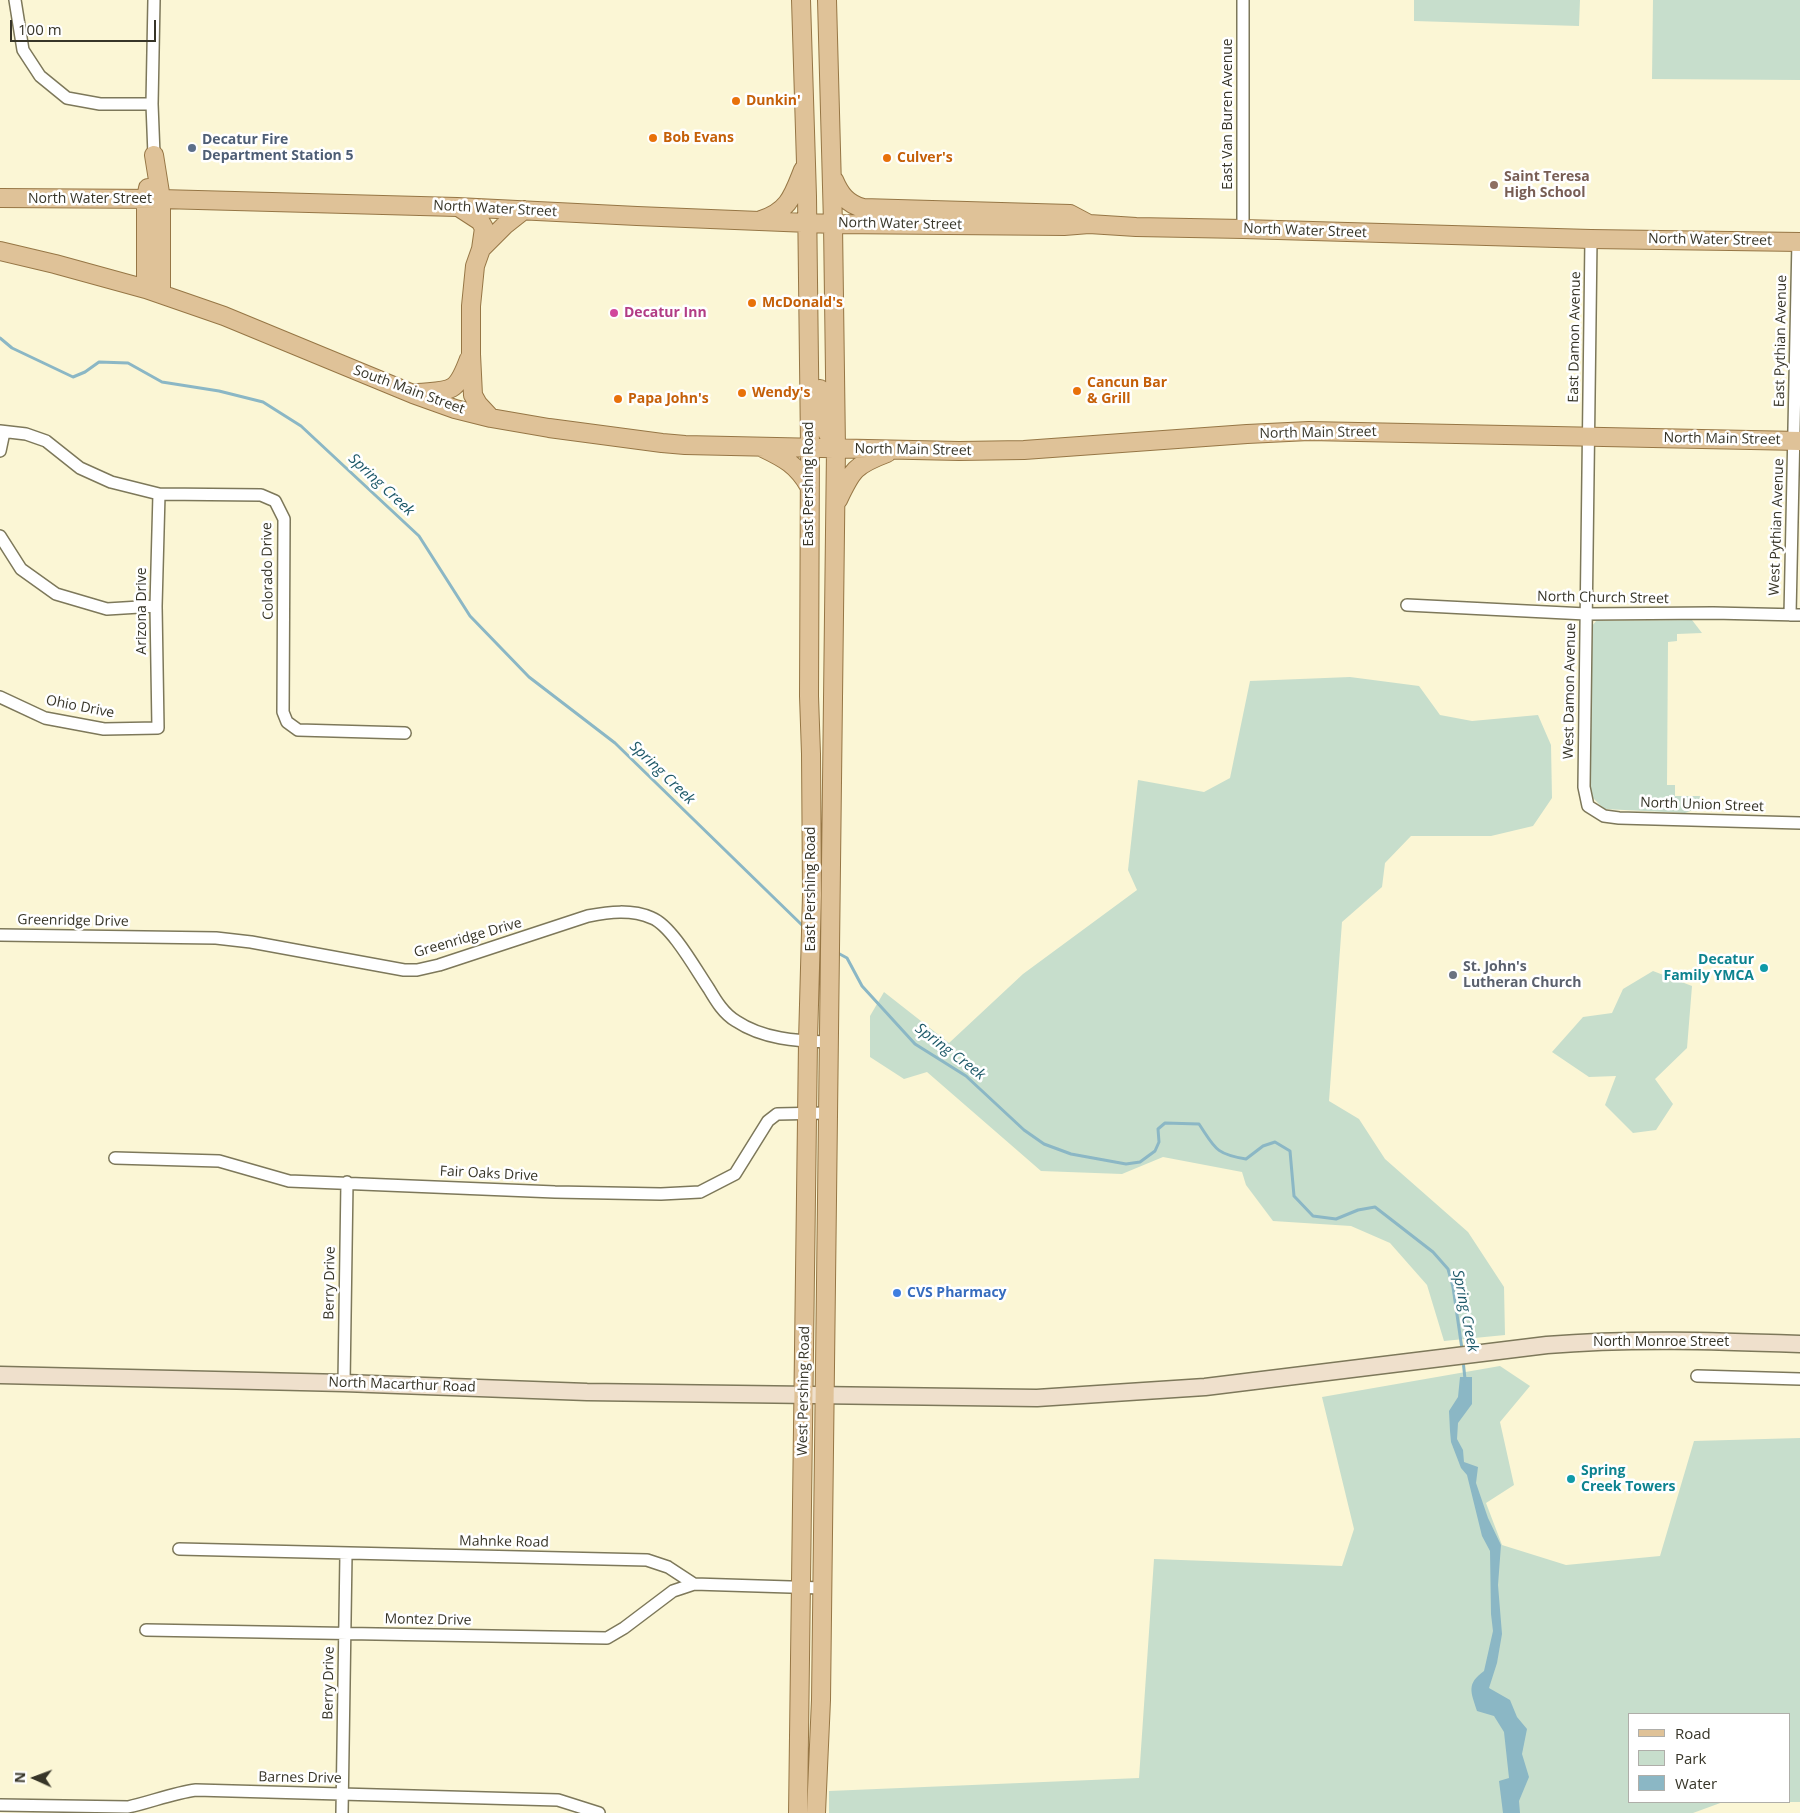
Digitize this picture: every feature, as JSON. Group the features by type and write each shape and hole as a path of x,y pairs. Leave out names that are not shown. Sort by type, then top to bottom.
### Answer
{"main road":[{"name":"East Pershing Road","path":"801,0 806,163 810,447 808,696 811,754 812,895 810,968"},
{"name":"West Pershing Road","path":"816,1813 819,1781 822,1588 836,448 827,0"},
{"path":"154,155 154,291"},
{"path":"758,221 774,216 787,205 806,163"},
{"path":"832,175 844,198 852,205 862,208 1070,214 1089,224"},
{"name":"North Water Street","path":"0,198 153,199 457,206 833,224 1064,226 1089,224 1136,227 1591,239 1799,242"},
{"path":"457,206 480,220 484,228 481,249 475,266 472,296 471,354 473,395 478,404 491,418"},
{"path":"481,249 505,225 524,210"},
{"name":"South Main Street","path":"0,251 154,291 224,316 413,394 455,409 491,418 549,428 662,443 836,448"},
{"path":"413,394 447,391 457,386 471,354"},
{"path":"808,362 820,387 822,423 836,448"},
{"name":"North Main Street","path":"836,448 1024,450 1309,431 1797,441"},
{"path":"760,446 792,464 802,473 809,486"},
{"path":"835,505 848,477 854,470 866,461 896,450"},
{"name":"West Pershing Road","path":"798,1813 810,968"},
{"path":"801,1676 807,1708 811,1779 819,1781"}],"street":[{"path":"15,0 23,50 40,76 66,98 100,104 152,104"},
{"path":"154,0 152,104 154,155"},
{"name":"East Van Buren Avenue","path":"1243,0 1244,229"},
{"name":"East Damon Avenue","path":"1589,436 1591,239"},
{"name":"East Pythian Avenue","path":"1797,441 1799,242"},
{"path":"0,451 2,431"},
{"name":"Colorado Drive","path":"2,431 26,434 46,441 80,468 111,482 159,494 261,495 275,501 284,519 283,712 287,722 298,730 404,733"},
{"name":"West Damon Avenue","path":"1589,436 1584,787 1588,806 1604,816"},
{"name":"West Pythian Avenue","path":"1795,615 1797,441"},
{"name":"Arizona Drive","path":"158,728 156,606 159,494"},
{"path":"0,536 21,569 56,594 106,609 156,606"},
{"name":"North Church Street","path":"1407,606 1586,614 1713,613 1795,615"},
{"name":"Ohio Drive","path":"0,697 46,718 75,724 104,729 158,728"},
{"name":"North Union Street","path":"1604,816 1800,823"},
{"name":"Greenridge Drive","path":"0,935 216,938 251,942 377,966 417,970 439,965 588,916 610,912 634,912 654,918 666,929 680,945 724,1011 735,1021 771,1037 828,1042"},
{"name":"Fair Oaks Drive","path":"115,1158 212,1160 289,1181 564,1192 661,1194 700,1192 735,1174 768,1121 777,1114 827,1113"},
{"name":"Berry Drive","path":"344,1383 347,1182"},
{"name":"North Monroe Street","path":"1440,1359 1522,1348 1624,1340 1800,1344"},
{"name":"North Macarthur Road","path":"0,1375 344,1383 577,1392 994,1398 1141,1392 1205,1387 1440,1359"},
{"path":"1697,1376 1800,1379"},
{"name":"Mahnke Road","path":"179,1549 647,1560 668,1567 694,1584"},
{"name":"Berry Drive","path":"342,1813 346,1554"},
{"path":"694,1584 822,1588"},
{"name":"Montez Drive","path":"146,1630 608,1638 673,1591 694,1584"},
{"name":"Barnes Drive","path":"0,1805 128,1807 196,1790 558,1800 600,1813"}],"green space":[{"path":"1414,0 1580,0 1579,26 1414,21"},
{"path":"1653,0 1800,0 1800,80 1652,79"},
{"path":"1692,620 1702,633 1677,634 1677,641 1668,642 1667,785 1675,785 1675,796 1700,796 1699,802 1694,809 1685,813 1604,809 1590,795 1592,626 1596,621"},
{"path":"1350,677 1419,686 1440,715 1472,721 1538,715 1551,745 1552,798 1533,826 1491,836 1411,836 1385,863 1382,887 1342,922 1329,1101 1359,1119 1385,1159 1468,1232 1504,1287 1505,1335 1444,1341 1427,1285 1390,1243 1351,1226 1273,1221 1246,1185 1242,1172 1163,1157 1122,1174 1041,1171 927,1072 904,1079 870,1057 870,1016 884,992 949,1043 1023,974 1137,890 1128,870 1138,780 1204,792 1230,778 1250,681"},
{"path":"1653,971 1692,986 1687,1048 1655,1079 1673,1104 1656,1130 1633,1133 1605,1105 1616,1076 1589,1077 1552,1052 1583,1017 1612,1013 1623,989"},
{"path":"1500,1366 1530,1386 1500,1422 1514,1485 1486,1503 1502,1545 1566,1565 1660,1556 1694,1441 1800,1438 1800,1802 1790,1802 1790,1713 1628,1713 1628,1803 1720,1803 1693,1813 829,1813 829,1791 1139,1778 1154,1559 1342,1566 1354,1529 1322,1397"}],"water":[{"name":"Spring Creek","path":"1460,1377 1472,1377 1472,1404 1458,1423 1457,1439 1463,1450 1464,1462 1478,1467 1476,1483 1488,1518 1501,1545 1498,1585 1502,1634 1497,1663 1489,1688 1510,1700 1517,1717 1527,1729 1522,1754 1529,1777 1519,1801 1520,1813 1503,1813 1499,1781 1509,1778 1504,1732 1494,1716 1477,1711 1472,1693 1474,1680 1484,1671 1493,1631 1490,1551 1482,1536 1467,1475 1461,1468 1451,1442 1449,1411 1458,1397"}],"waterway":[{"name":"Spring Creek","path":"0,338 12,348 73,377 85,372 99,362 128,363 162,382 219,391 263,402 301,426 419,536 470,616 529,677 615,743 804,927"},
{"name":"Spring Creek","path":"836,952 847,958 862,986 915,1044 966,1076 1024,1130 1044,1144 1071,1154 1126,1164 1140,1162 1155,1151 1159,1142 1158,1129 1165,1123 1199,1124 1217,1149 1236,1157 1246,1159 1263,1146 1275,1142 1290,1151 1294,1196 1313,1216 1336,1219 1358,1210 1375,1207 1433,1252 1448,1269 1453,1287 1462,1349"},
{"name":"Spring Creek","path":"1463,1360 1465,1379"}],"place":[{"name":"Dunkin'","path":"736,101"},
{"name":"Bob Evans","path":"653,138"},
{"name":"Decatur Fire Department Station 5","path":"192,148"},
{"name":"Culver's","path":"887,158"},
{"name":"Saint Teresa High School","path":"1494,185"},
{"name":"McDonald's","path":"752,303"},
{"name":"Decatur Inn","path":"614,313"},
{"name":"Cancun Bar & Grill","path":"1077,391"},
{"name":"Wendy's","path":"742,393"},
{"name":"Papa John's","path":"618,399"},
{"name":"Decatur Family YMCA","path":"1764,968"},
{"name":"St. John's Lutheran Church","path":"1453,975"},
{"name":"CVS Pharmacy","path":"897,1293"},
{"name":"Spring Creek Towers","path":"1571,1479"}]}
